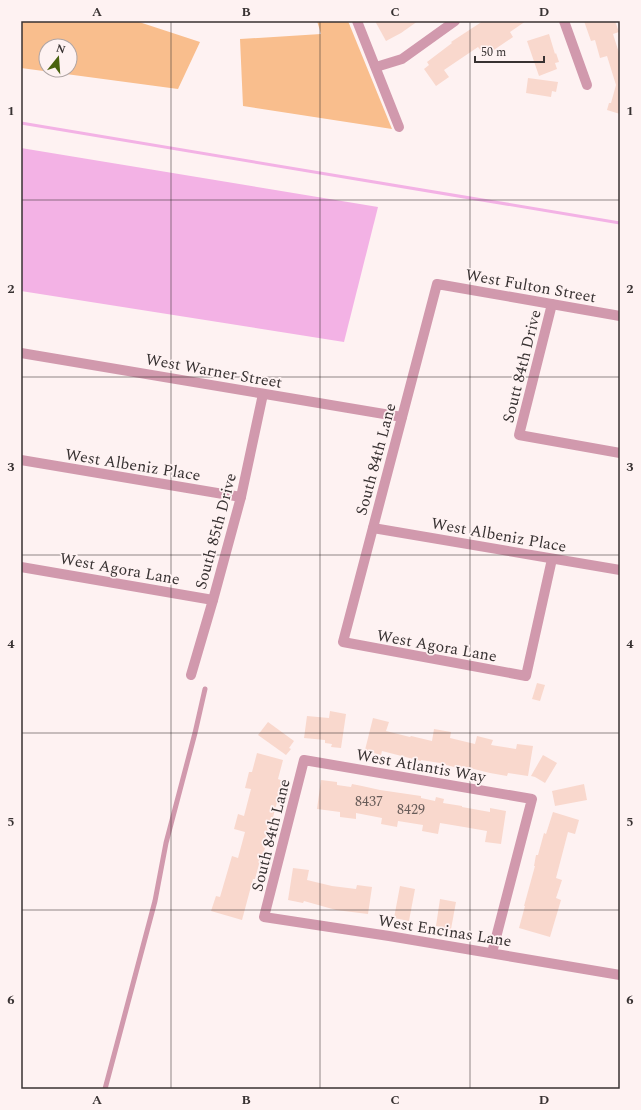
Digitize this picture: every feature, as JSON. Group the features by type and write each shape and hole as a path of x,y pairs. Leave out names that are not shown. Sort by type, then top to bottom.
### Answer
{"street":[{"path":"357,21 399,127"},
{"path":"376,67 402,59 455,21"},
{"path":"564,21 586,85"},
{"name":"West Fulton Street","path":"437,284 620,316"},
{"name":"South 84th Lane","path":"343,642 437,284"},
{"name":"Soutt 84th Drive","path":"552,304 519,435 620,453"},
{"name":"West Warner Street","path":"21,353 402,417"},
{"name":"South 85th Drive","path":"190,675 213,600 241,497 263,394"},
{"name":"West Albeniz Place","path":"21,460 241,497"},
{"name":"West Albeniz Place","path":"373,528 620,570"},
{"name":"West Agora Lane","path":"343,642 526,676 552,558"},
{"name":"West Agora Lane","path":"21,567 213,600"},
{"name":"South 84th Lane","path":"264,917 304,760"},
{"name":"West Atlantis Way","path":"304,760 532,799 492,953"},
{"name":"West Encinas Lane","path":"264,917 620,974"}],"lane":[{"path":"105,1089 155,901 166,843 205,689"}],"shaded area":[{"path":"21,21 136,21 200,42 178,89 78,76 78,38 38,38 38,70 21,68"},
{"path":"317,21 348,21 392,129 243,106 240,39 321,34"},
{"path":"21,148 378,207 344,342 21,291"}],"building":[{"path":"375,21 418,21 386,41"},
{"path":"483,21 526,21 510,32 513,37 485,56 478,47 444,70 449,77 436,86 424,69 429,65 427,62 452,43 451,42"},
{"path":"584,21 615,21 619,32 613,34 620,56 620,114 607,110 609,103 611,103 616,85 607,56 600,58 595,40 591,41"},
{"path":"549,34 559,62 555,63 557,69 539,76 527,41"},
{"path":"528,78 558,82 556,92 552,91 551,97 526,93"},
{"path":"537,683 545,685 540,701 532,699"},
{"path":"330,711 346,714 341,748 331,747 332,744 325,743 325,740 304,738 307,716 329,718"},
{"path":"373,718 389,722 386,731 432,741 434,729 451,732 450,738 475,744 477,736 493,740 491,745 516,749 517,744 533,746 528,776 508,773 507,776 462,766 462,769 446,764 421,761 382,751 381,755 365,750"},
{"path":"268,722 294,741 289,748 291,749 286,755 258,735"},
{"path":"257,753 283,760 278,779 283,781 273,817 271,817 263,847 265,848 255,879 253,879 242,920 211,911 216,896 220,897 232,856 238,858 245,832 234,829 238,814 244,816 251,789 245,788 249,772 252,772"},
{"path":"543,755 557,763 545,783 531,776"},
{"path":"321,780 337,782 337,785 351,787 352,784 421,796 421,798 435,801 436,797 444,799 443,803 490,812 490,808 506,811 501,844 485,842 487,831 440,823 438,834 422,831 423,825 398,821 397,827 381,824 382,818 356,813 356,819 340,817 340,812 317,809"},
{"path":"584,784 587,800 555,806 552,791"},
{"path":"553,812 579,820 575,834 568,832 556,878 562,880 556,898 561,900 550,937 519,928 535,866 536,855 538,855 544,833 546,834"},
{"path":"293,868 309,870 307,880 332,886 356,889 357,885 372,887 368,914 336,910 304,901 303,903 288,900"},
{"path":"400,886 415,889 409,921 394,918"},
{"path":"440,899 456,902 451,929 436,926"}],"waterway":[{"path":"21,123 620,223"}]}
